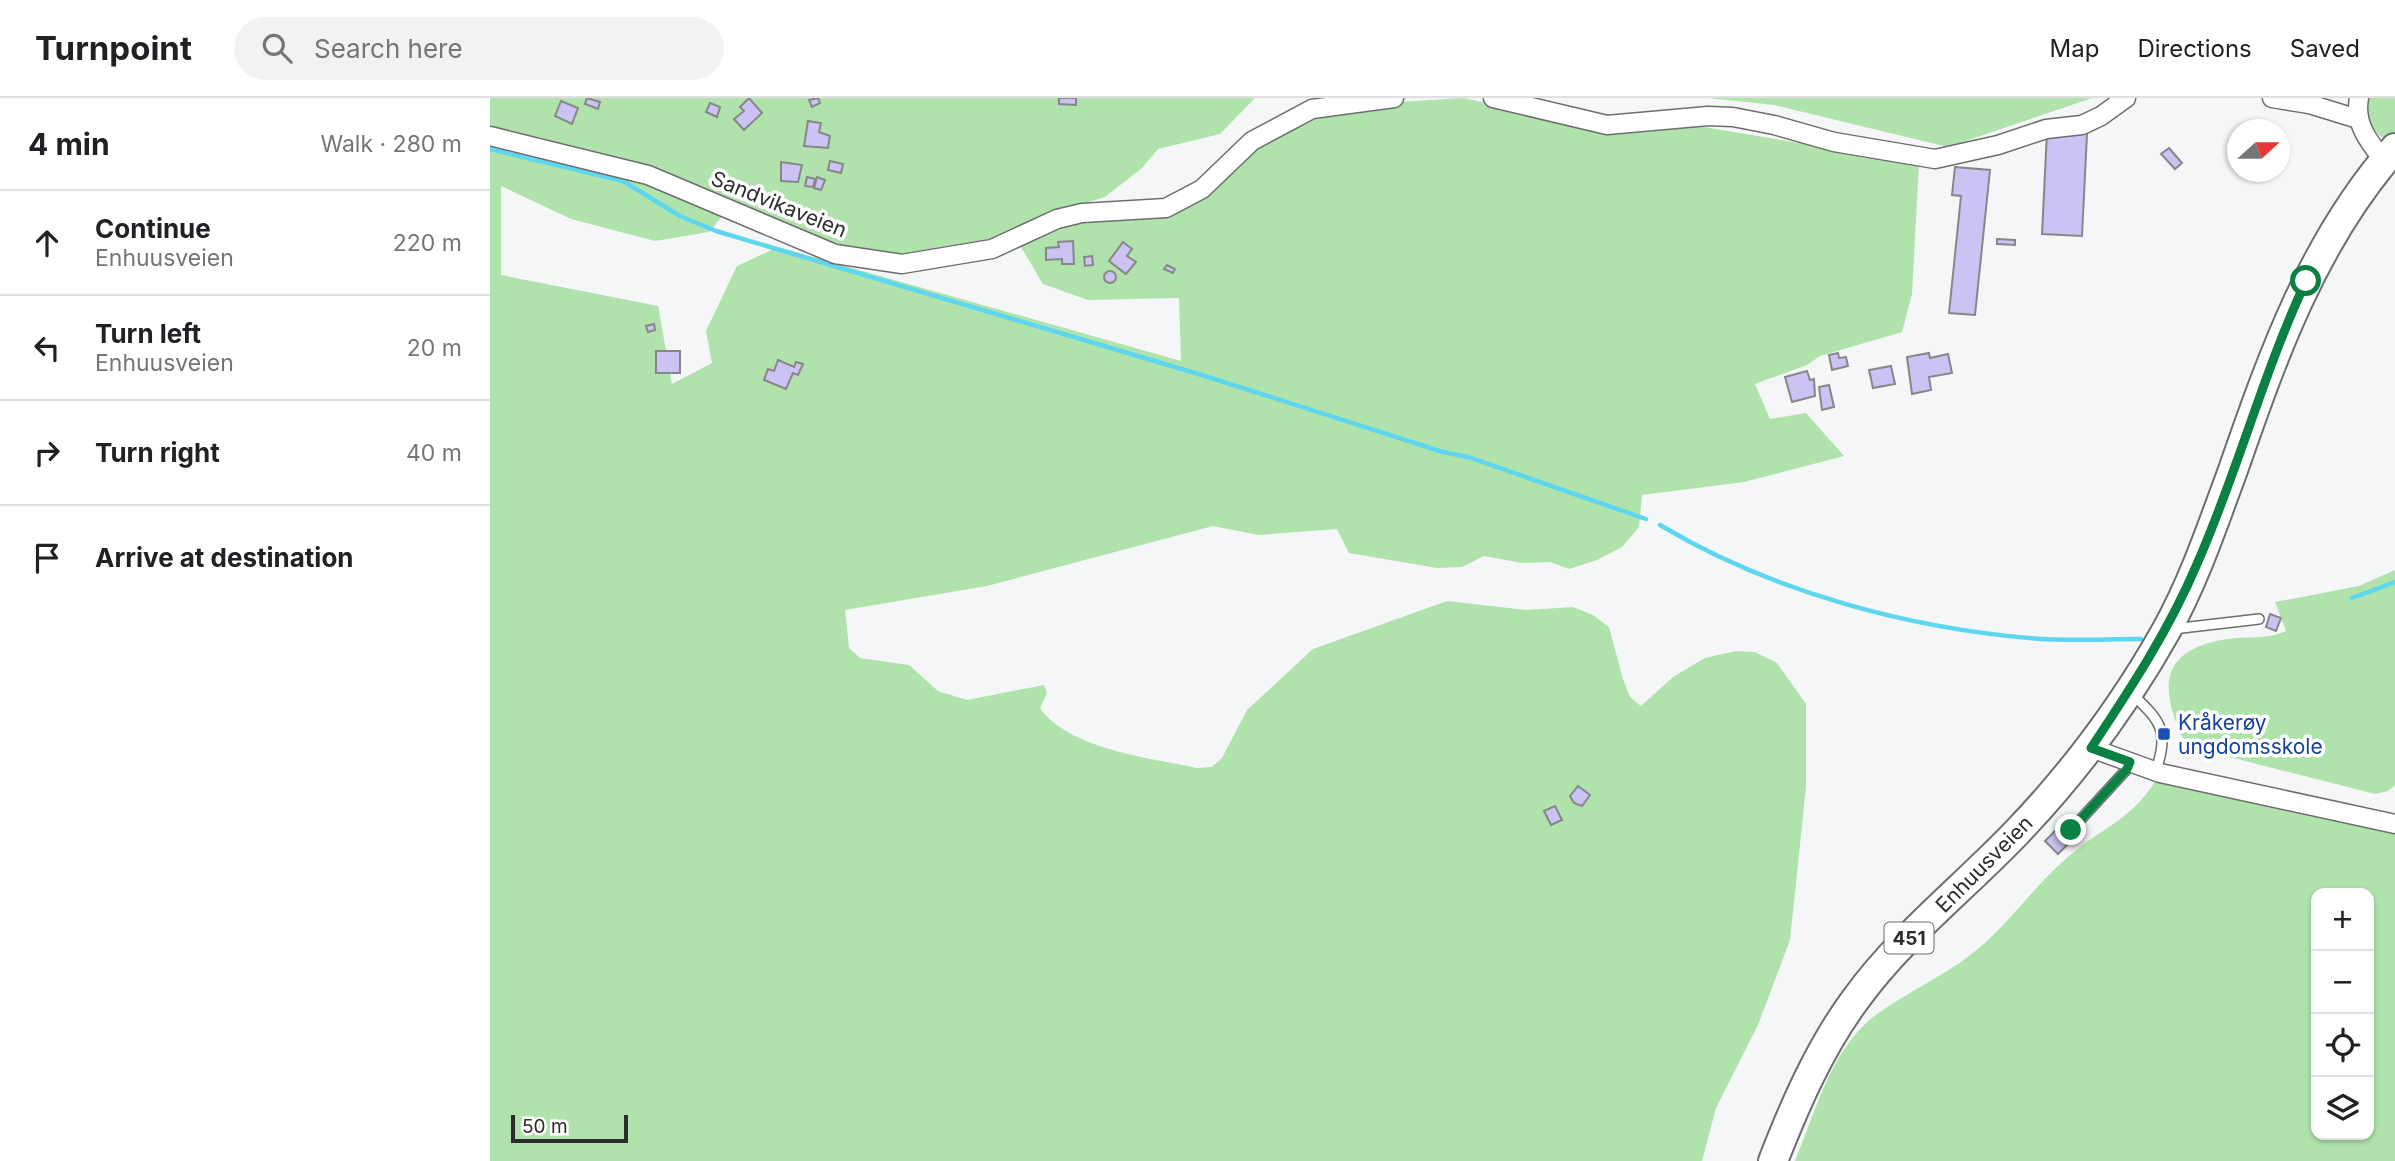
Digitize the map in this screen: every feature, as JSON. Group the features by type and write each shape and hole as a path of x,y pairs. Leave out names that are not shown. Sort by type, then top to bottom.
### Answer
{"main road":[{"name":"Enhuusveien","path":"1773,1161 1814,1064 1855,999 1895,952 2018,831 2091,748 2129,692 2167,629 2214,523 2266,376 2301,291 2340,221 2389,154"}],"street":[{"name":"Sandvikaveien","path":"490,136 648,175 835,254 902,264 992,249 1057,219 1082,213 1166,208 1183,202 1202,189 1252,141 1308,103 1394,98"},
{"path":"1493,98 1607,125 1708,116 1733,117 1834,142 1935,159 1998,145 2046,129 2082,125 2101,116 2126,98"},
{"path":"2272,98 2309,104 2358,119"},
{"path":"2359,98 2358,119 2366,138 2389,154"},
{"path":"2091,748 2156,772 2395,824"}],"lane":[{"path":"2167,629 2259,619"},
{"path":"2129,692 2150,711 2162,729 2163,746 2156,772"},
{"path":"2071,830 2127,769 2130,762"}],"green space":[{"path":"490,98 1255,98 1220,134 1158,149 1142,168 1105,197 1049,214 1009,234 972,246 909,254 864,253 732,205 709,232 655,241 571,219 501,186 501,275 658,306 672,384 712,363 706,331 737,266 778,247 1181,361 1179,298 1088,300 1043,284 1021,247 1063,221 1114,215 1162,218 1181,211 1255,149 1336,106 1463,98 1609,129 1680,123 1919,163 1912,294 1902,332 1820,356 1807,365 1755,384 1770,419 1806,413 1844,456 1744,482 1642,495 1639,527 1622,547 1597,560 1569,569 1550,562 1522,563 1484,556 1462,567 1437,568 1349,553 1337,529 1258,535 1213,526 987,586 845,610 849,648 860,658 909,665 938,691 967,700 1044,685 1047,693 1040,708 1053,722 1070,733 1111,750 1197,768 1212,767 1222,758 1247,710 1313,649 1447,601 1526,610 1573,607 1593,615 1609,627 1630,697 1641,706 1673,677 1705,658 1736,651 1755,652 1777,663 1806,704 1806,787 1790,940 1758,1025 1716,1108 1702,1161 490,1161"},
{"path":"1708,98 2092,98 1948,147 1774,105"},
{"path":"2369,98 2395,98 2395,135 2392,138 2381,137 2367,122"},
{"path":"2395,570 2395,785 2388,791 2375,794 2198,749 2185,740 2174,716 2169,685 2176,663 2185,654 2227,639 2272,636 2286,631 2275,602 2359,586"},
{"path":"2160,773 2395,824 2395,1161 1795,1161 1825,1084 1857,1032 1885,1009 1979,948 2056,868 2140,801"}],"building":[{"path":"587,98 600,102 598,109 585,104"},
{"path":"749,98 762,113 744,130 734,119 744,111 740,107"},
{"path":"818,98 820,103 812,107 809,100"},
{"path":"1059,98 1076,98 1076,105 1059,104"},
{"path":"561,101 578,108 572,124 555,116"},
{"path":"710,103 720,107 717,117 706,112"},
{"path":"808,121 821,123 819,132 830,136 828,148 804,146"},
{"path":"2047,132 2087,134 2082,236 2042,234"},
{"path":"2169,148 2182,163 2175,169 2161,154"},
{"path":"830,161 843,164 841,173 828,170"},
{"path":"781,162 802,165 798,182 781,181"},
{"path":"1955,167 1990,170 1975,315 1949,313 1961,196 1952,195"},
{"path":"807,177 815,179 813,187 805,186"},
{"path":"817,177 825,180 821,190 814,188"},
{"path":"1997,239 2015,240 2015,245 1997,244"},
{"path":"1073,241 1074,264 1062,264 1062,259 1046,260 1046,248 1059,247 1058,242"},
{"path":"1123,242 1132,249 1127,256 1136,262 1126,274 1109,261"},
{"path":"1092,256 1093,265 1085,266 1084,257"},
{"path":"1167,265 1175,269 1173,273 1164,269"},
{"path":"1110,271 1116,277 1110,283 1104,277"},
{"path":"654,324 655,330 648,332 646,326"},
{"path":"656,351 680,351 680,373 656,373"},
{"path":"1838,353 1839,358 1846,357 1848,366 1832,370 1829,355"},
{"path":"1929,353 1930,358 1948,354 1952,373 1929,377 1931,390 1912,394 1907,357"},
{"path":"778,360 794,367 796,362 803,364 798,375 793,373 786,389 764,380 768,369 774,371"},
{"path":"1891,366 1895,384 1873,388 1869,370"},
{"path":"1807,371 1810,380 1814,379 1815,396 1792,402 1785,377"},
{"path":"1829,385 1834,407 1822,410 1819,387"},
{"path":"2270,614 2281,618 2276,631 2266,627"},
{"path":"1578,786 1590,795 1582,806 1574,803 1570,796"},
{"path":"1555,806 1562,820 1551,825 1544,811"},
{"path":"2060,826 2073,839 2058,854 2045,841"}],"waterway":[{"path":"490,149 623,181 680,216 716,231 1205,376 1443,452 1468,457 1646,519"},
{"path":"1660,525 1748,570 1795,588 1892,616 1991,634 2040,639 2141,639"},
{"path":"2352,598 2395,582"}],"place":[{"name":"Kråkerøy ungdomsskole","path":"2164,734"}],"route":[{"path":"2071,830 2127,769 2130,762 2091,748 2144,669 2181,600 2214,523 2279,341 2306,281"}]}
